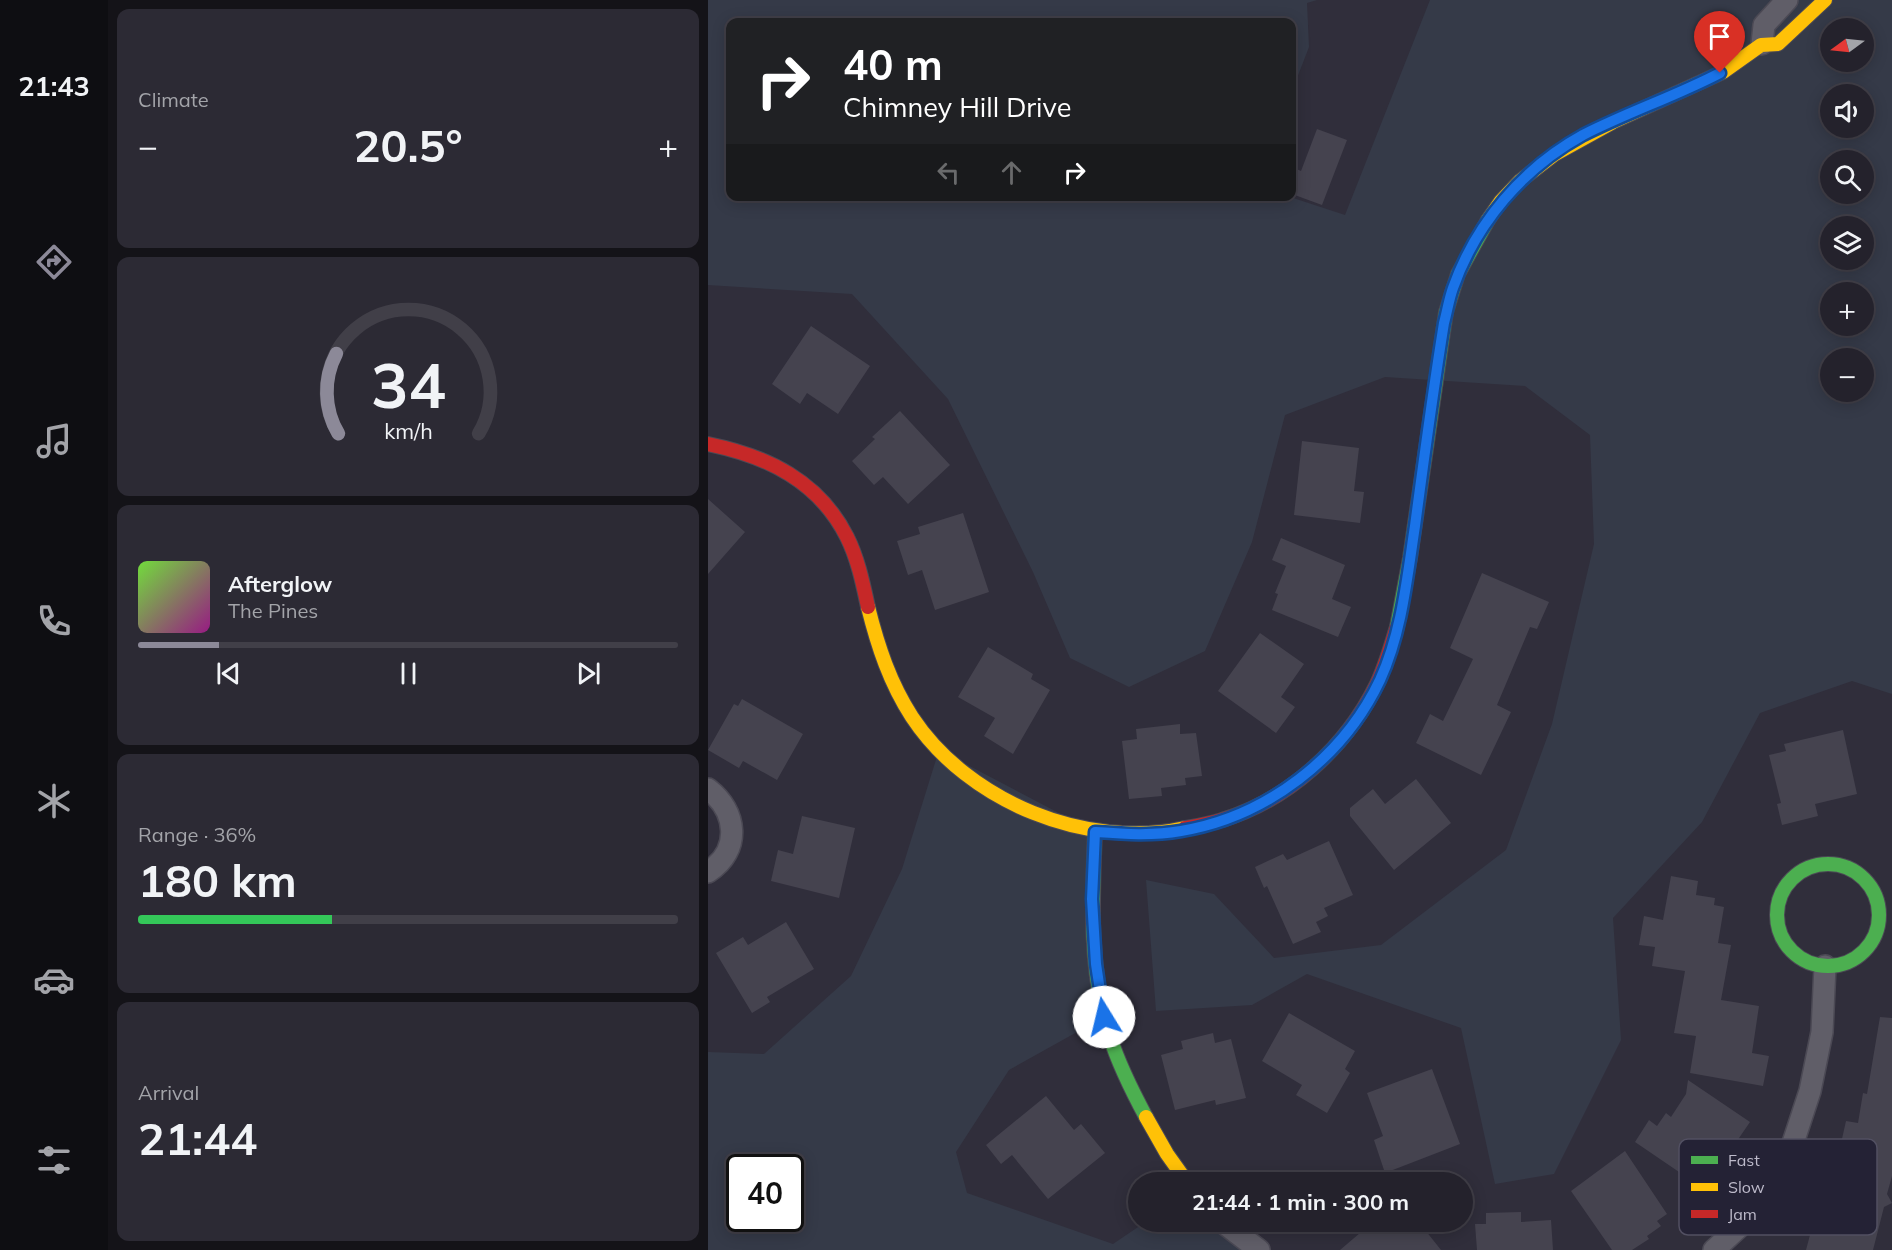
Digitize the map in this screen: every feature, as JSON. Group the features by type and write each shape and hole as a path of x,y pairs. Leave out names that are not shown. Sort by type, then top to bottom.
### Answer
{"street":[{"path":"1762,44 1764,25 1786,0"},
{"path":"708,444 735,448 762,457 787,470 810,488 829,508 845,532 856,559 873,630 888,674 910,714 939,750 974,781 1013,806 1053,822 1095,832 1138,835 1181,831 1223,821 1262,803 1299,780 1331,751 1358,718 1380,680 1395,640 1405,593 1444,323 1452,288 1467,255 1503,198 1554,154 1582,136 1734,66 1762,44 1778,44 1825,0"},
{"path":"708,789 719,797 728,811 732,826 731,841 725,855 716,867 708,872"},
{"path":"1095,832 1092,899 1096,964 1104,1017 1123,1073 1150,1127 1181,1172"},
{"path":"1824,864 1840,866 1856,872 1868,884 1876,898 1880,915 1877,931 1869,946 1857,957 1842,964 1825,966 1809,962 1795,953 1784,940 1778,924 1778,907 1783,891 1793,878 1807,869 1824,864"},
{"path":"1794,1139 1810,1091 1822,1032 1825,966"},
{"path":"1235,1232 1259,1250"},
{"path":"1714,1250 1730,1235"}],"shaded area":[{"path":"708,0 1317,0 1307,3 1309,47 1296,81 1296,18 726,18 726,201 1296,201 1296,199 1345,215 1430,0 1892,0 1892,694 1852,681 1760,713 1702,822 1613,918 1621,1040 1554,1174 1495,1184 1461,1028 1307,974 1252,1005 1156,1011 1146,880 1214,894 1274,958 1381,945 1506,850 1552,724 1594,544 1590,435 1525,386 1385,377 1285,415 1252,542 1205,651 1129,687 1070,658 1033,572 948,399 852,294 708,285"},
{"path":"939,750 1095,832 1104,1017 1009,1070 956,1152 967,1193 1113,1244 1131,1232 1235,1232 1259,1250 708,1250 708,1052 764,1054 851,976 902,869"}],"building":[{"path":"1317,129 1347,140 1322,205 1296,195 1296,169 1301,171"},
{"path":"811,326 870,366 838,414 807,393 800,404 772,384"},
{"path":"900,411 950,465 908,504 883,477 874,485 852,461 875,439 872,437"},
{"path":"1302,441 1359,448 1354,491 1364,492 1360,523 1294,515"},
{"path":"708,499 745,532 708,574"},
{"path":"963,513 989,592 935,610 922,570 908,575 897,541 920,534 918,527"},
{"path":"1281,538 1345,565 1332,599 1351,607 1338,637 1272,610 1278,594 1275,593 1286,566 1272,560"},
{"path":"1482,573 1549,602 1537,629 1530,627 1497,705 1511,712 1481,775 1416,743 1430,714 1443,721 1473,659 1450,648"},
{"path":"1260,633 1304,664 1281,697 1295,707 1276,733 1218,691"},
{"path":"988,647 1033,674 1031,679 1050,690 1013,754 984,736 995,718 958,697"},
{"path":"742,699 803,734 777,780 743,761 739,768 708,750 734,704 738,706"},
{"path":"1180,724 1180,734 1196,733 1202,776 1185,778 1186,785 1161,788 1162,796 1129,799 1122,741 1137,739 1136,729"},
{"path":"1843,730 1857,794 1815,804 1818,816 1782,825 1777,804 1781,803 1769,755 1786,751 1784,744"},
{"path":"1416,779 1451,823 1394,870 1350,816 1350,808 1373,789 1385,804"},
{"path":"802,816 855,828 839,898 771,881 778,850 793,854"},
{"path":"1329,841 1353,895 1324,908 1328,916 1316,922 1321,932 1293,944 1267,886 1264,888 1255,867 1283,854 1287,860"},
{"path":"1671,876 1698,881 1696,895 1715,898 1714,905 1724,907 1718,943 1731,945 1721,1000 1759,1006 1752,1053 1769,1056 1763,1086 1690,1073 1696,1036 1674,1033 1685,971 1652,966 1655,947 1639,945 1644,916 1663,920"},
{"path":"786,922 814,969 767,997 770,1002 752,1013 716,953 743,937 748,945"},
{"path":"1289,1013 1355,1051 1345,1069 1350,1073 1327,1113 1296,1095 1302,1085 1262,1061"},
{"path":"1880,1017 1892,1018 1892,1176 1887,1194 1892,1203 1884,1207 1877,1234 1877,1139 1842,1139 1846,1121 1858,1123 1863,1093 1867,1094"},
{"path":"1213,1033 1215,1043 1231,1039 1246,1098 1216,1105 1215,1100 1175,1110 1161,1055 1183,1049 1181,1041"},
{"path":"1432,1069 1460,1144 1385,1172 1374,1140 1383,1136 1367,1093"},
{"path":"1688,1080 1750,1122 1738,1139 1679,1139 1679,1172 1635,1142 1649,1120 1657,1126 1666,1113 1671,1117 1686,1094"},
{"path":"1046,1096 1074,1130 1081,1124 1105,1153 1048,1199 1012,1155 1001,1164 986,1145"},
{"path":"1625,1151 1667,1214 1657,1221 1661,1226 1647,1236 1649,1239 1632,1250 1612,1250 1571,1191"},
{"path":"1521,1212 1521,1222 1551,1220 1553,1250 1477,1250 1475,1224 1486,1224 1486,1213"},
{"path":"1361,1232 1427,1232 1441,1250 1340,1250"},
{"path":"1810,1235 1877,1235 1873,1250 1806,1250"}],"traffic: fast":[{"path":"1397,627 1410,558 1446,312 1458,274 1488,220"},
{"path":"1095,832 1093,910 1098,987 1110,1037 1126,1078 1146,1117"},
{"path":"1828,864 1847,868 1864,879 1875,896 1879,915 1875,934 1864,951 1847,962 1828,966 1809,962 1792,951 1781,934 1777,915 1781,896 1792,879 1809,868 1828,864"}],"traffic: slow":[{"path":"1488,220 1501,201 1520,181 1555,154 1613,122 1723,72 1761,45 1778,44 1825,0"},
{"path":"868,607 886,664 904,704 936,747 964,773 997,795 1033,813 1070,825 1109,832 1147,833 1185,828"},
{"path":"1146,1117 1180,1172"}],"traffic: jam":[{"path":"708,444 730,449 771,464 806,486 822,501 835,517 851,545 868,607"},
{"path":"1185,828 1204,825 1247,811 1293,785 1313,768 1350,729 1364,707 1380,677 1397,627"}],"route":[{"path":"1104,1017 1096,964 1092,899 1095,832 1138,835 1181,831 1223,821 1262,803 1299,780 1331,751 1358,718 1380,680 1395,640 1405,593 1444,323 1452,288 1467,255 1485,225 1503,198 1554,154 1582,136 1720,73"}]}
